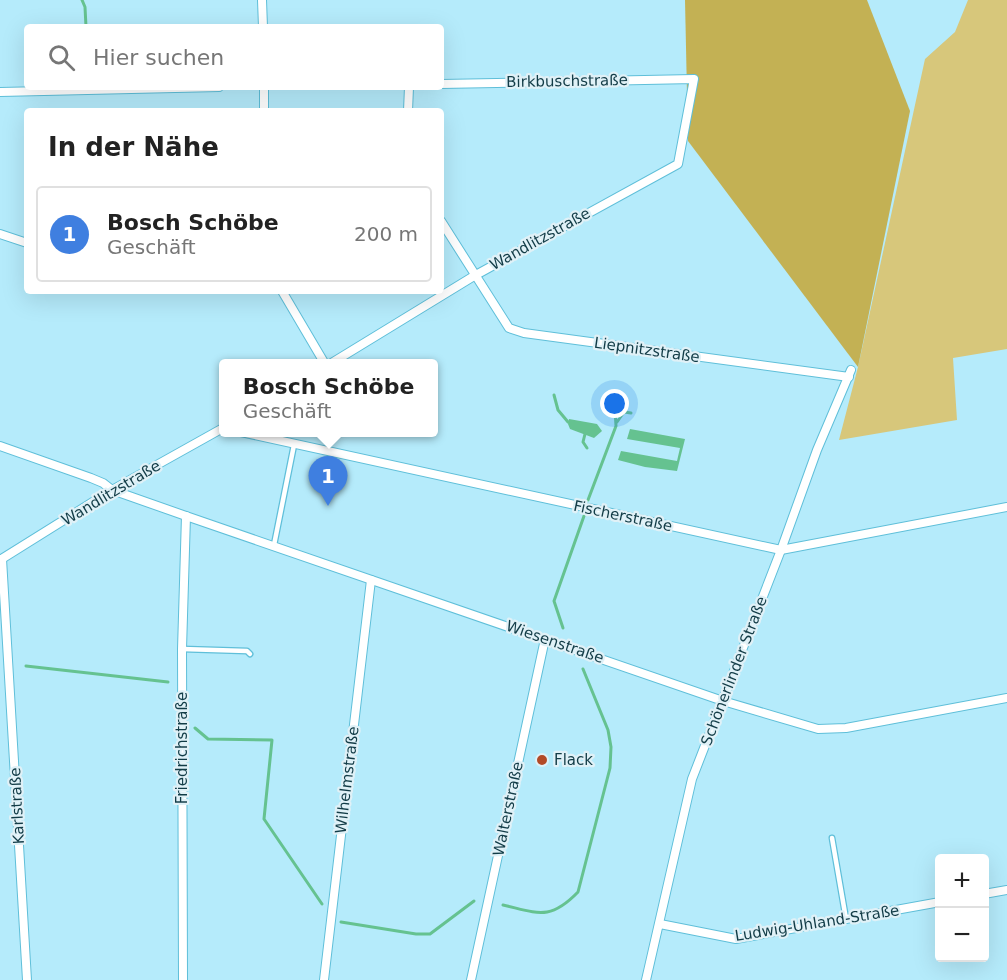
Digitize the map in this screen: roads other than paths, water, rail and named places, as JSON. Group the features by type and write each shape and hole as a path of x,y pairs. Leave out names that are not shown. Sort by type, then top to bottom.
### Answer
{"street":[{"path":"262,0 263,24"},
{"name":"Birkbuschstraße","path":"444,84 694,79"},
{"name":"Wandlitzstraße","path":"337,359 474,276 678,164 694,79"},
{"path":"0,92 88,90"},
{"path":"264,90 264,108"},
{"path":"408,108 409,90"},
{"name":"Liepnitzstraße","path":"444,226 509,328 524,333 850,373"},
{"path":"0,234 24,242"},
{"path":"284,294 323,359"},
{"name":"Schönerlinder Straße","path":"646,980 692,779 781,550 817,450 850,373"},
{"name":"Wandlitzstraße","path":"1,559 112,490 219,430"},
{"name":"Fischerstraße","path":"261,437 781,550 1007,507"},
{"name":"Wiesenstraße","path":"0,446 186,516 723,701 818,729 846,728 1007,698"},
{"name":"Friedrichstraße","path":"183,980 182,649 186,516"},
{"name":"Karlstraße","path":"1,559 27,980"},
{"name":"Wilhelmstraße","path":"324,980 371,580"},
{"name":"Walterstraße","path":"471,980 545,639"},
{"path":"989,893 1007,890"},
{"name":"Ludwig-Uhland-Straße","path":"660,924 736,939 935,903"}],"lane":[{"path":"274,545 294,445"},
{"path":"182,649 247,651 250,654"},
{"path":"831,838 846,919"}],"waterway":[{"path":"82,0 85,7 86,24"},
{"path":"554,395 558,410 568,422"},
{"path":"588,500 616,426 615,410"},
{"path":"617,422 624,412 631,413"},
{"path":"585,434 583,442 587,448"},
{"path":"563,628 554,601 584,516"},
{"path":"26,666 168,682"},
{"path":"503,905 535,912 551,911 578,892 610,768 611,747 608,730 583,669"},
{"path":"195,728 208,739 272,740 264,819 322,904"},
{"path":"341,922 416,934 430,934 474,901"}],"place":[{"name":"Bosch Schöbe","path":"328,506"},
{"name":"Flack","path":"542,760"}]}
